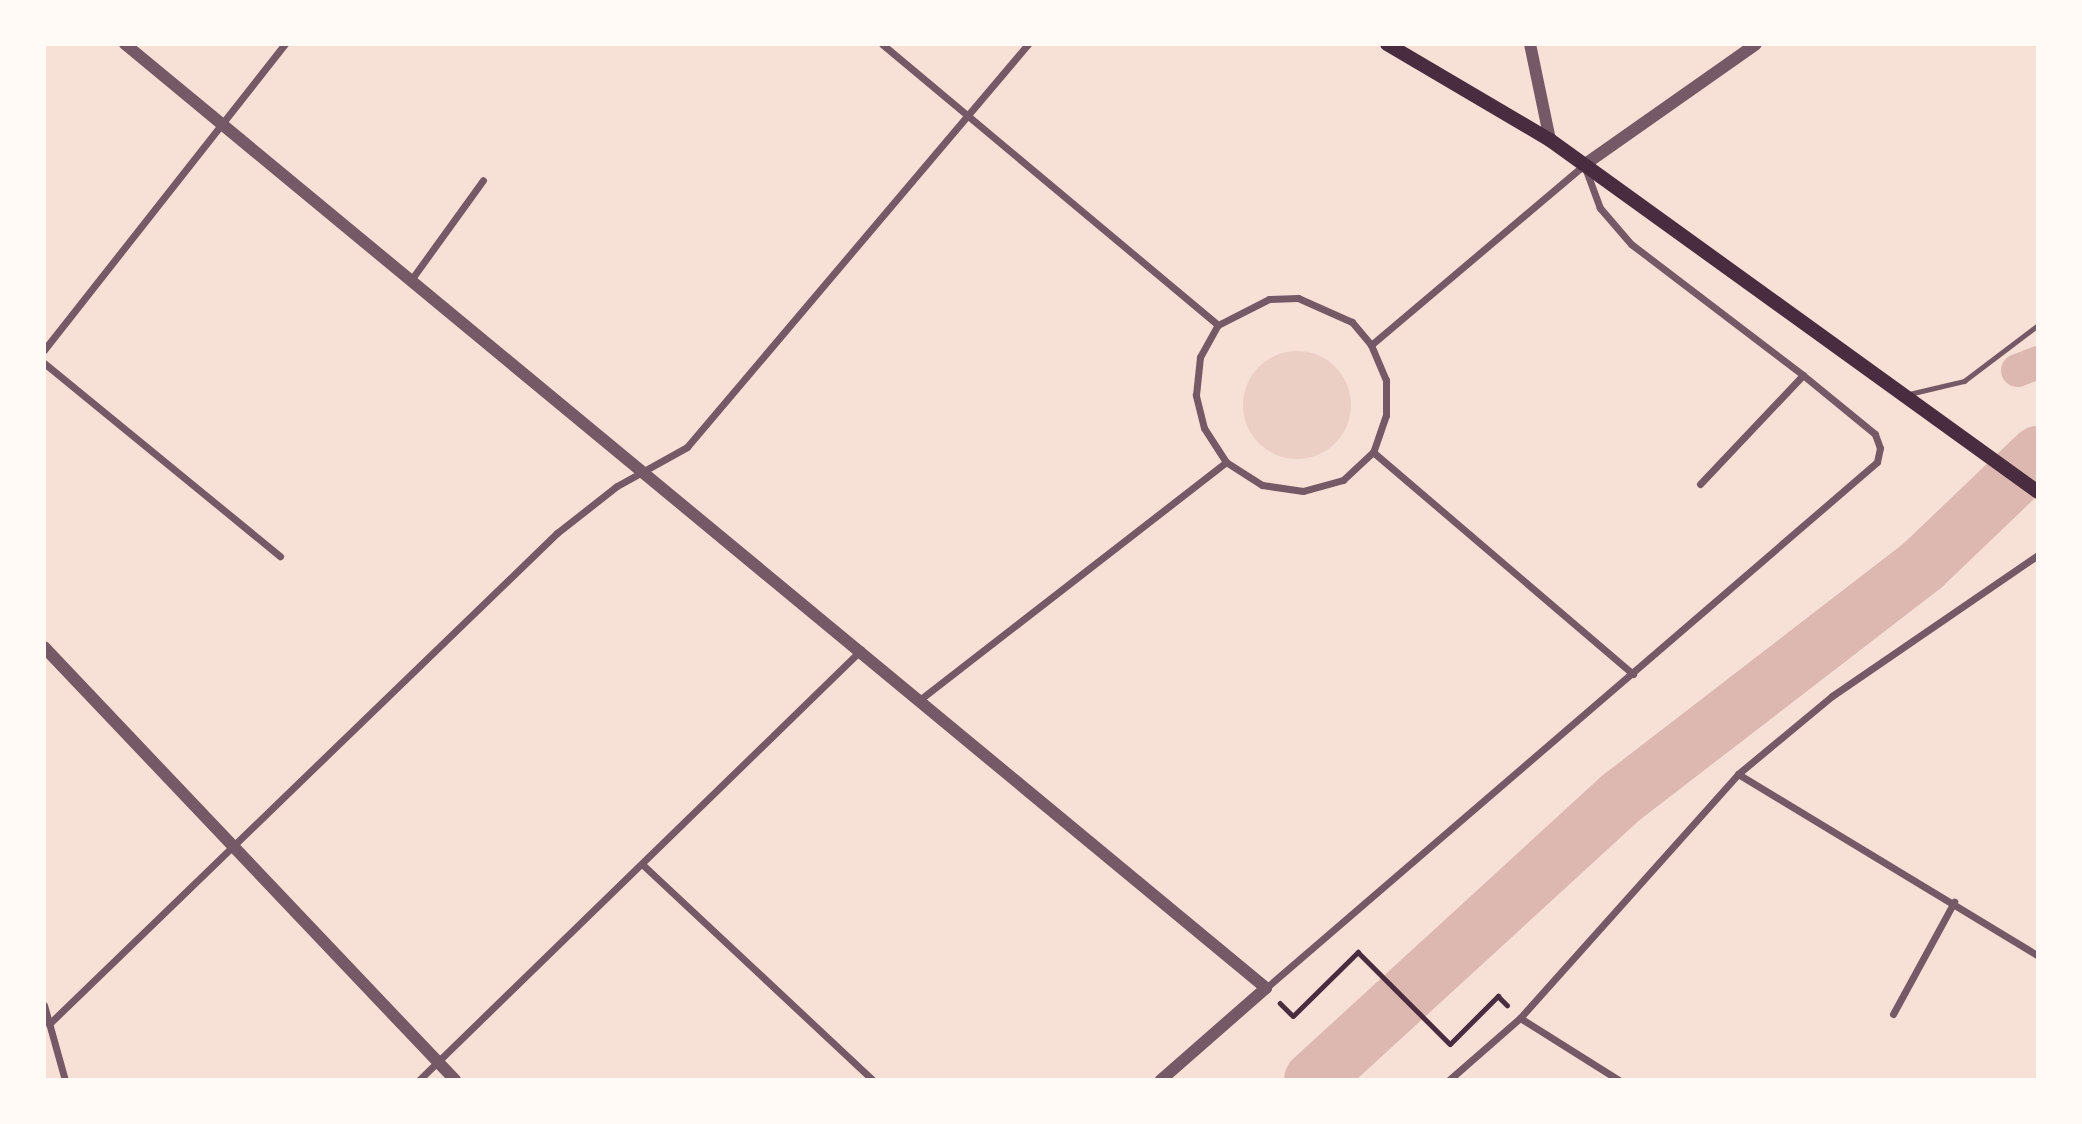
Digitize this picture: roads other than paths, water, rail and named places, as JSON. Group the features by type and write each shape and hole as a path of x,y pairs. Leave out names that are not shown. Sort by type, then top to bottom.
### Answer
{"main road":[{"path":"1387,44 1550,140 1934,411 2038,492"}],"street":[{"path":"125,44 640,472 922,698 1266,988"},
{"path":"44,350 219,124 285,44"},
{"path":"883,44 1218,325"},
{"path":"49,1024 230,846 557,533 640,472 687,447 759,370 968,113 1028,44"},
{"path":"1530,44 1550,140"},
{"path":"1371,345 1584,165 1756,44"},
{"path":"1161,1080 1877,461 1880,447 1875,434 1803,375 1631,244 1600,208 1584,165"},
{"path":"411,280 483,180"},
{"path":"1298,298 1335,312 1371,345 1387,380 1386,415 1373,452 1343,480 1303,491 1262,485 1226,462 1204,428 1196,395 1200,357 1218,325 1269,299 1298,298"},
{"path":"44,363 280,556"},
{"path":"1700,484 1803,375"},
{"path":"1373,452 1633,674"},
{"path":"922,698 1226,462"},
{"path":"1449,1080 1520,1018 1738,774 1832,696 2038,555"},
{"path":"44,647 455,1080"},
{"path":"419,1080 862,650"},
{"path":"1738,774 1954,902 2038,956"},
{"path":"643,865 873,1080"},
{"path":"1894,1014 1954,902"},
{"path":"44,1005 65,1080"},
{"path":"1520,1018 1619,1080"}],"lane":[{"path":"1909,394 1964,381 2038,325"}],"waterway":[{"path":"2017,370 2038,362"},
{"path":"1313,1080 1622,797 1922,566 2038,455"}]}
